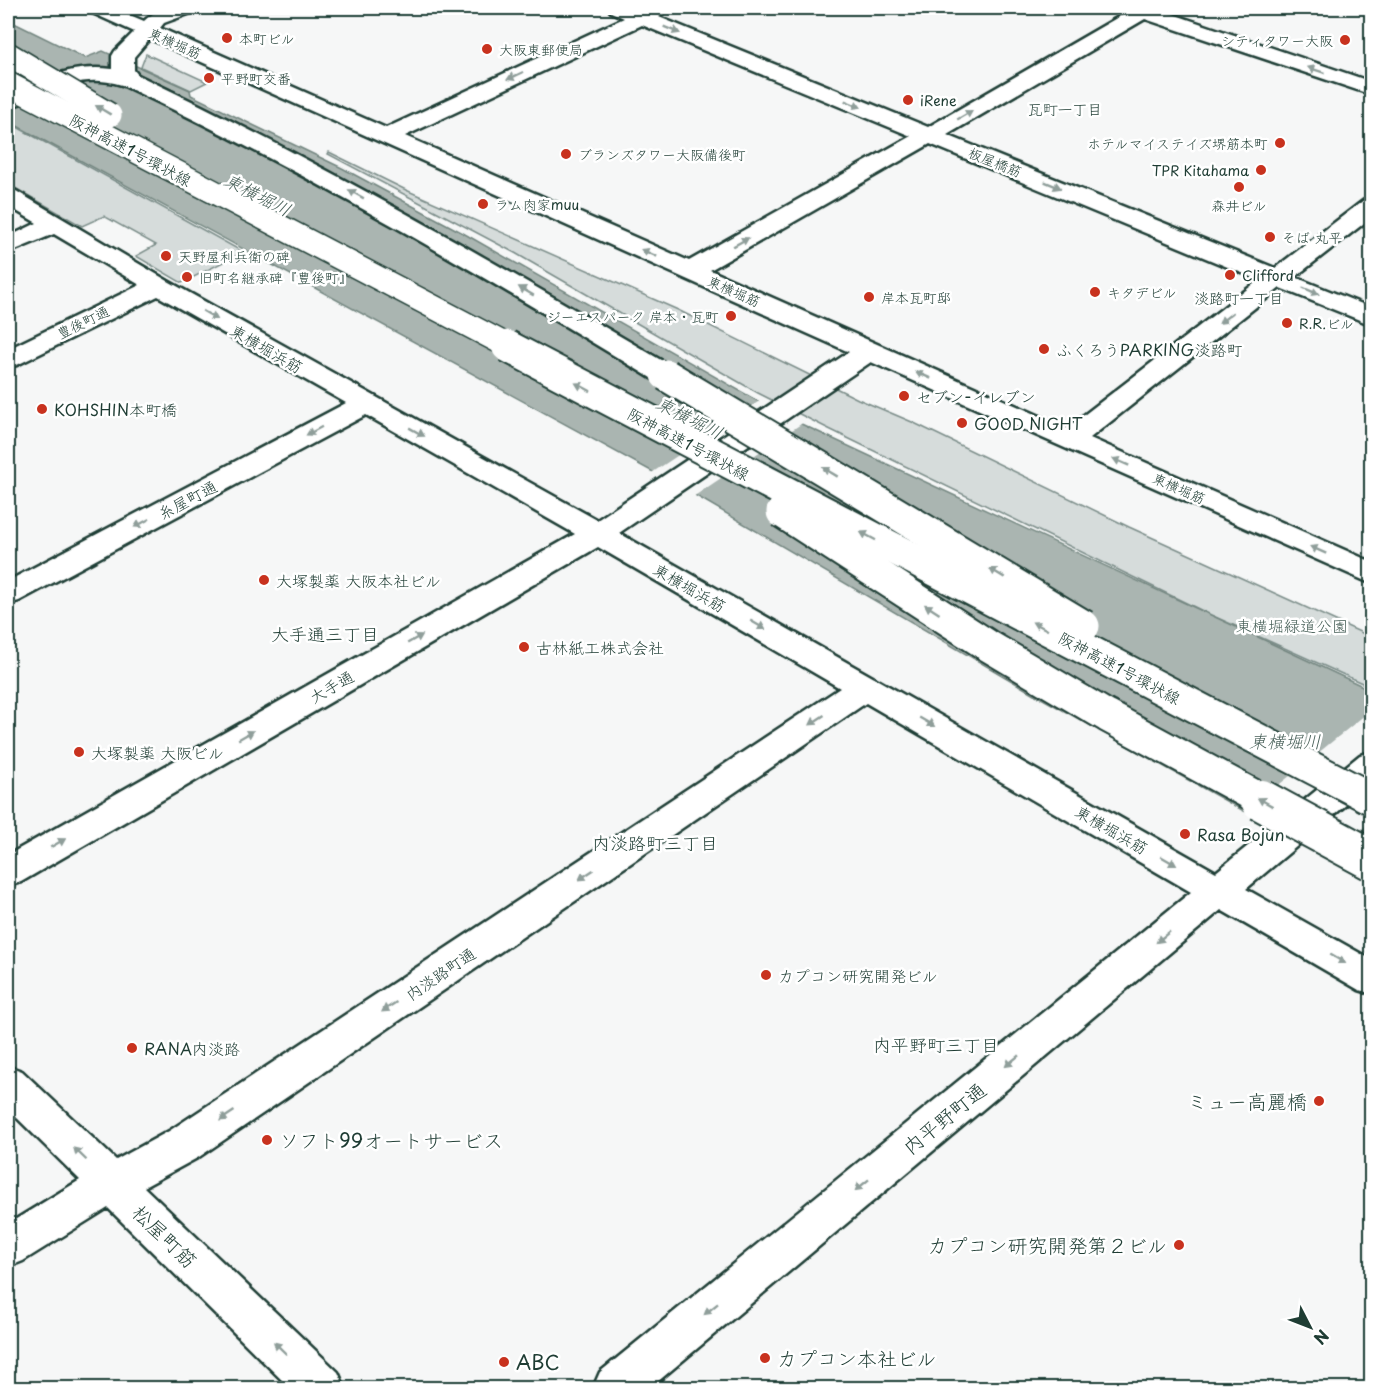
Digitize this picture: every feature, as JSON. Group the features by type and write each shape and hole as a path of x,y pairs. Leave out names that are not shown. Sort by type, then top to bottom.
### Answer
{"main road":[{"name":"東横堀筋","path":"97,8 141,36 386,136 1371,574"},
{"path":"130,80 123,71 122,61 126,51 157,19 187,8"},
{"name":"板屋橋筋","path":"618,8 1371,317"},
{"path":"386,136 663,8"},
{"path":"690,271 930,135 1142,9 1371,89"},
{"path":"8,54 460,322"},
{"path":"8,100 77,74 106,73 130,80 322,175 479,264 1371,798"},
{"name":"阪神高速1号環状線","path":"8,84 614,404 1371,798"},
{"name":"東横堀浜筋","path":"8,196 159,286 866,687 1371,979"},
{"path":"1070,439 1371,205"},
{"path":"8,222 43,216"},
{"path":"8,230 43,216"},
{"path":"8,246 43,216"},
{"name":"豊後町通","path":"8,359 159,286"},
{"name":"大手通","path":"8,872 597,534 869,351"},
{"name":"糸屋町通","path":"8,594 366,404"},
{"path":"614,404 997,651 1107,717 1371,860"},
{"name":"内淡路町通","path":"8,1246 111,1184 184,1144 866,687"},
{"name":"内平野町通","path":"616,1389 1371,764"},
{"name":"松屋町筋","path":"8,1083 322,1389"}],"green space":[{"path":"146,54 207,82 191,90 141,67"},
{"path":"8,122 243,252 182,283 136,256 156,245 104,216 82,226 8,184"},
{"name":"東横堀緑道公園","path":"329,152 406,190 678,310 858,399 912,422 1129,527 1371,637 1371,687 1211,615 758,393 515,253 328,154"}],"water":[{"name":"東横堀川","path":"8,20 85,58 103,51 190,90 191,95 342,168 463,233 782,415 1371,690 1371,882 1034,694 688,491 8,121"}],"pier":[{"path":"761,400 804,422 693,497 650,474"},
{"path":"1371,710 1371,821 1326,860 1243,814"}],"place":[{"name":"本町ビル","path":"227,38"},
{"name":"シティタワー大阪","path":"1345,40"},
{"name":"大阪東郵便局","path":"487,49"},
{"name":"平野町交番","path":"209,78"},
{"name":"iRene","path":"908,100"},
{"name":"ホテルマイステイズ堺筋本町","path":"1280,143"},
{"name":"ブランズタワー大阪備後町","path":"566,154"},
{"name":"TPR Kitahama","path":"1261,170"},
{"name":"森井ビル","path":"1239,187"},
{"name":"ラム肉家muu","path":"483,204"},
{"name":"そば 丸平","path":"1270,237"},
{"name":"天野屋利兵衛の碑","path":"166,256"},
{"name":"Clifford","path":"1230,275"},
{"name":"旧町名継承碑『豊後町』","path":"187,277"},
{"name":"キタデビル","path":"1095,292"},
{"name":"岸本瓦町邸","path":"869,297"},
{"name":"ジーエスパーク 岸本・瓦町","path":"731,316"},
{"name":"R.R.ビル","path":"1287,323"},
{"name":"ふくろうPARKING淡路町","path":"1044,349"},
{"name":"セブン-イレブン","path":"904,396"},
{"name":"KOHSHIN本町橋","path":"42,409"},
{"name":"GOOD NIGHT","path":"962,423"},
{"name":"大塚製薬 大阪本社ビル","path":"264,580"},
{"name":"古林紙工株式会社","path":"524,647"},
{"name":"大塚製薬 大阪ビル","path":"79,752"},
{"name":"Rasa Bojun","path":"1185,834"},
{"name":"カプコン研究開発ビル","path":"766,975"},
{"name":"RANA内淡路","path":"132,1048"},
{"name":"ミュー高麗橋","path":"1319,1101"},
{"name":"ソフト99オートサービス","path":"267,1140"},
{"name":"カプコン研究開発第２ビル","path":"1179,1245"},
{"name":"カプコン本社ビル","path":"765,1358"},
{"name":"ABC","path":"504,1362"}],"district":[{"name":"瓦町一丁目","path":"1065,108"},
{"name":"淡路町一丁目","path":"1239,297"},
{"name":"大手通三丁目","path":"325,633"},
{"name":"内淡路町三丁目","path":"655,842"},
{"name":"内平野町三丁目","path":"936,1044"}]}
